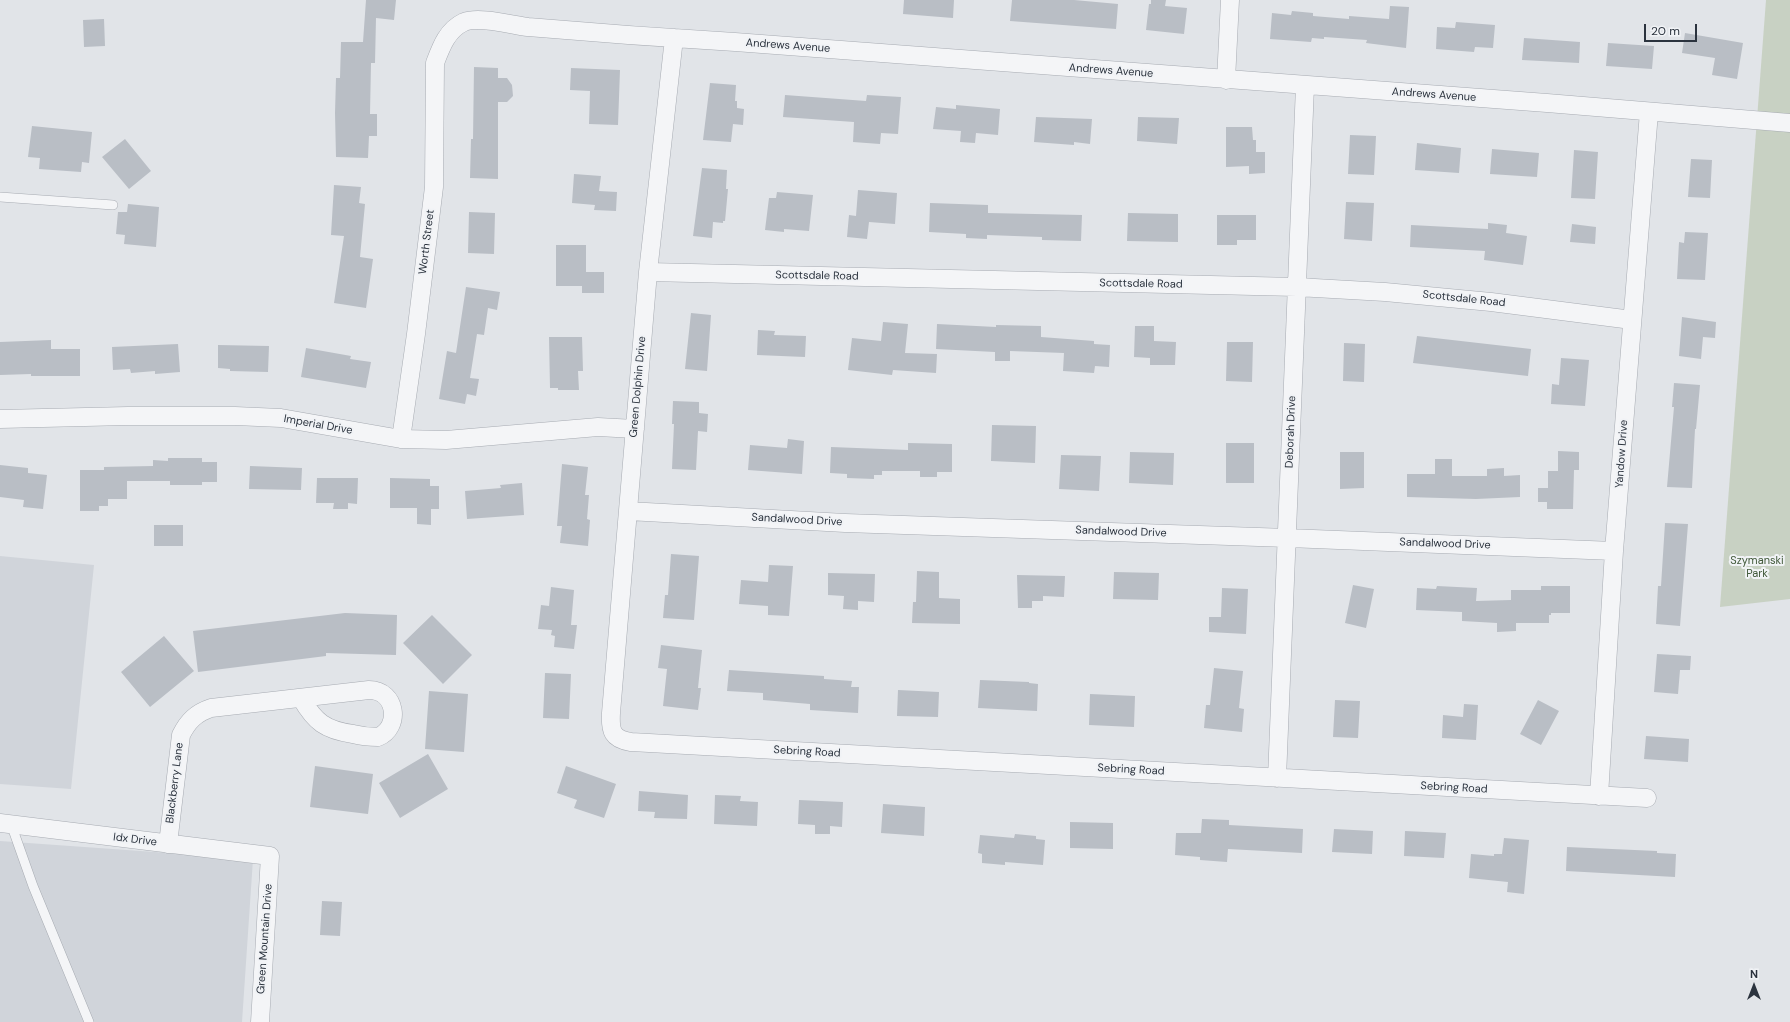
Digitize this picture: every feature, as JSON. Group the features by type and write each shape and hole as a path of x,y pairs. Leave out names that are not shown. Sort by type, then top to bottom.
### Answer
{"street":[{"path":"1226,80 1230,0"},
{"name":"Andrews Avenue","path":"442,45 452,31 465,22 481,21 526,27 1547,103 1790,123"},
{"name":"Green Dolphin Drive","path":"615,736 610,722 648,272 674,38"},
{"name":"Worth Street","path":"401,439 416,334 434,187 435,63 442,45"},
{"name":"Deborah Drive","path":"1277,778 1288,538 1305,86"},
{"name":"Yandow Drive","path":"1599,796 1614,551 1649,112"},
{"name":"Scottsdale Road","path":"648,272 1297,287 1385,292 1491,302 1632,320"},
{"name":"Imperial Drive","path":"0,419 128,416 280,418 401,439 446,440 598,427 635,428"},
{"name":"Sandalwood Drive","path":"628,510 845,523 1614,551"},
{"name":"Blackberry Lane","path":"168,844 181,735 191,719 197,714 211,708 369,690 379,690 384,692 390,701 392,709 390,724 383,735 378,737 336,731 325,727 315,719 301,698"},
{"name":"Sebring Road","path":"615,736 631,742 1647,798"},
{"name":"Idx Drive","path":"5,824 270,856"},
{"name":"Green Mountain Drive","path":"260,1022 270,856"}],"lane":[{"path":"0,197 113,205"},
{"path":"5,824 33,886 89,1022"}],"shaded area":[{"path":"0,556 94,565 71,789 0,784"},
{"path":"0,841 253,859 242,1022 0,1022"}],"green space":[{"name":"Szymanski Park","path":"1766,0 1790,0 1790,599 1720,607"}],"building":[{"path":"366,0 396,0 394,20 376,18 375,63 371,63 370,114 377,114 377,136 369,136 368,158 336,157 336,78 340,78 341,42 363,42"},
{"path":"904,0 954,0 953,18 903,14"},
{"path":"1012,0 1074,0 1118,4 1116,29 1010,21"},
{"path":"1151,0 1166,0 1165,6 1187,8 1184,34 1146,30 1149,4 1151,4"},
{"path":"1390,6 1409,7 1406,48 1366,43 1367,40 1324,37 1324,39 1312,38 1311,42 1270,39 1272,13 1291,15 1292,11 1313,13 1313,16 1349,19 1349,16 1389,19"},
{"path":"104,19 105,46 84,47 83,20"},
{"path":"1456,22 1495,25 1493,48 1475,47 1474,52 1436,49 1437,27 1455,28"},
{"path":"1685,33 1743,43 1737,79 1712,75 1715,58 1682,53"},
{"path":"1524,38 1580,42 1579,63 1522,60"},
{"path":"1608,43 1654,46 1652,69 1606,66"},
{"path":"474,67 498,68 498,78 507,78 512,85 513,96 507,102 498,102 498,179 470,178 471,139 473,139"},
{"path":"571,68 620,70 618,125 589,124 590,91 570,90"},
{"path":"710,83 736,85 735,101 737,101 737,108 744,109 743,125 733,124 731,142 703,140"},
{"path":"785,95 866,101 867,95 901,97 898,134 881,133 880,144 853,142 854,122 783,117"},
{"path":"956,105 1000,109 998,135 976,133 975,143 960,142 961,131 933,129 936,107 956,109"},
{"path":"1036,117 1092,119 1090,144 1074,142 1074,145 1034,142"},
{"path":"1138,117 1179,118 1177,144 1137,141"},
{"path":"32,126 92,132 89,163 82,162 81,172 39,169 40,158 28,157"},
{"path":"1226,127 1252,127 1253,140 1256,140 1256,152 1265,152 1265,173 1249,174 1249,166 1226,167"},
{"path":"1350,135 1376,136 1374,175 1348,174"},
{"path":"125,139 151,171 129,189 102,157"},
{"path":"1417,143 1461,148 1459,173 1415,170"},
{"path":"1492,149 1539,153 1537,177 1490,174"},
{"path":"1574,150 1598,152 1595,199 1571,198"},
{"path":"1691,159 1712,160 1710,198 1688,197"},
{"path":"702,168 727,170 726,189 728,189 725,221 723,221 723,223 713,222 712,238 693,236"},
{"path":"574,174 601,176 599,191 617,192 616,211 594,210 595,205 572,203"},
{"path":"334,185 361,187 359,203 365,204 360,257 373,259 366,308 334,303 344,236 331,235"},
{"path":"858,190 897,193 895,224 869,222 867,239 847,237 849,215 856,216"},
{"path":"777,192 813,195 809,231 784,229 784,232 765,230 769,198 776,198"},
{"path":"1346,202 1374,203 1372,241 1344,239"},
{"path":"930,203 988,205 988,213 1082,215 1081,241 1042,240 1042,237 987,235 987,239 966,238 966,234 929,232"},
{"path":"128,204 159,207 156,247 124,244 125,235 116,234 118,212 127,212"},
{"path":"469,212 495,213 494,254 468,253"},
{"path":"1128,213 1178,214 1178,242 1127,241"},
{"path":"1217,215 1256,215 1256,240 1237,240 1237,245 1217,245"},
{"path":"1488,223 1507,225 1506,233 1527,236 1523,265 1484,260 1485,251 1410,247 1411,225 1488,229"},
{"path":"1572,224 1596,227 1595,244 1570,242"},
{"path":"1685,232 1708,233 1705,280 1677,279 1679,242 1684,243"},
{"path":"556,245 586,245 586,272 604,272 604,293 582,293 582,286 556,286"},
{"path":"466,287 500,292 497,310 488,308 484,335 477,334 470,378 479,379 476,396 467,394 465,404 439,399 447,351 456,353"},
{"path":"691,313 711,315 707,371 685,369"},
{"path":"1682,317 1716,322 1715,338 1703,337 1701,359 1679,356"},
{"path":"883,322 908,324 905,353 937,354 936,373 893,370 892,375 848,370 852,338 881,341"},
{"path":"937,324 996,327 996,325 1041,326 1041,337 1094,341 1094,344 1110,345 1109,367 1095,366 1094,373 1063,371 1064,353 1010,351 1010,361 995,361 995,352 936,349"},
{"path":"1135,326 1154,326 1154,341 1176,342 1175,365 1150,365 1150,358 1134,357"},
{"path":"758,330 775,331 774,335 806,336 805,357 757,355"},
{"path":"1417,336 1531,349 1528,376 1413,363"},
{"path":"549,337 582,337 583,371 578,371 579,390 558,390 558,388 550,388"},
{"path":"51,340 51,349 80,349 80,376 31,376 31,374 0,375 0,342"},
{"path":"1227,342 1253,342 1252,382 1226,381"},
{"path":"1344,343 1365,344 1364,382 1343,381"},
{"path":"178,344 180,372 155,374 155,371 131,373 130,369 113,370 112,347"},
{"path":"218,345 269,346 268,372 230,371 230,369 218,368"},
{"path":"306,348 351,356 350,359 371,362 366,388 301,377"},
{"path":"1561,358 1589,360 1585,406 1551,404 1552,384 1559,385"},
{"path":"1674,383 1700,385 1695,429 1692,488 1667,487 1674,407 1672,407"},
{"path":"673,401 699,402 699,413 708,414 707,432 698,431 696,470 672,469 674,424 672,424"},
{"path":"992,425 1036,426 1035,463 991,461"},
{"path":"788,439 804,441 802,474 748,470 750,445 787,448"},
{"path":"908,443 952,444 952,472 937,472 937,477 920,477 920,471 882,471 882,475 874,475 874,479 847,478 847,474 830,473 831,447 908,450"},
{"path":"1226,443 1254,443 1254,483 1226,483"},
{"path":"1558,451 1579,452 1579,470 1574,470 1573,509 1547,509 1547,502 1538,502 1538,488 1548,488 1548,471 1558,471"},
{"path":"1130,452 1174,453 1173,485 1129,483"},
{"path":"1340,452 1364,452 1364,488 1340,489"},
{"path":"1061,455 1101,456 1099,491 1059,489"},
{"path":"168,458 202,458 202,462 217,462 217,482 202,482 202,485 170,485 170,481 127,481 127,499 108,499 108,506 99,506 99,511 80,511 80,470 104,470 104,467 153,466 153,460 168,461"},
{"path":"1435,459 1452,459 1452,476 1487,476 1487,469 1504,468 1504,476 1520,475 1520,497 1476,499 1407,497 1407,474 1435,474"},
{"path":"562,464 588,467 585,495 589,495 587,519 590,520 588,546 560,543 562,526 557,526"},
{"path":"0,465 28,468 28,473 47,475 43,509 23,507 24,500 0,497"},
{"path":"250,466 302,468 301,490 249,489"},
{"path":"317,478 358,478 357,504 348,503 348,509 333,509 334,503 316,503"},
{"path":"390,478 430,479 430,486 439,486 439,509 431,509 431,525 417,524 417,508 390,508"},
{"path":"522,483 524,515 467,519 465,491 501,488 500,485"},
{"path":"1665,523 1688,524 1680,626 1656,624 1658,586 1661,586"},
{"path":"154,525 183,525 183,546 154,546"},
{"path":"671,554 699,556 694,620 663,618 665,595 668,595"},
{"path":"769,565 793,566 789,616 768,615 768,606 739,604 741,580 768,582"},
{"path":"917,571 939,572 939,598 960,599 960,624 912,623 913,602 916,602"},
{"path":"1114,572 1159,573 1158,600 1113,599"},
{"path":"828,573 875,574 874,602 858,601 858,610 843,609 844,596 828,595"},
{"path":"1017,575 1065,576 1064,597 1043,596 1043,601 1032,601 1032,608 1018,608"},
{"path":"1353,585 1374,589 1366,628 1345,623"},
{"path":"1437,586 1477,588 1476,601 1511,600 1511,590 1541,590 1541,586 1570,586 1570,613 1551,613 1551,615 1549,615 1549,623 1516,623 1516,631 1497,632 1497,623 1462,621 1462,612 1416,610 1417,588 1436,589"},
{"path":"551,587 574,590 571,625 577,625 574,649 554,647 555,636 551,635 552,630 538,629 541,605 549,606"},
{"path":"1222,588 1248,589 1246,634 1209,632 1209,617 1221,617"},
{"path":"345,613 397,615 396,655 326,653 326,656 198,672 193,631"},
{"path":"432,615 472,655 443,684 403,643"},
{"path":"164,636 194,671 150,707 121,672"},
{"path":"661,645 702,650 698,688 701,688 698,710 663,706 667,669 658,668"},
{"path":"1657,654 1691,656 1690,670 1680,670 1678,694 1654,692"},
{"path":"1214,668 1243,671 1239,708 1244,709 1242,732 1204,728 1206,705 1210,705"},
{"path":"729,670 824,676 824,679 852,681 851,687 859,687 858,713 810,710 810,704 763,700 763,693 727,691"},
{"path":"545,673 571,674 569,719 543,718"},
{"path":"980,680 1029,682 1038,684 1037,711 978,708"},
{"path":"898,690 939,692 938,717 897,716"},
{"path":"429,691 468,694 464,752 425,749"},
{"path":"1090,694 1135,696 1134,727 1089,725"},
{"path":"1335,700 1360,701 1358,738 1333,737"},
{"path":"1538,700 1559,711 1541,745 1520,734"},
{"path":"1464,704 1478,705 1476,740 1442,738 1443,715 1463,717"},
{"path":"1646,736 1689,739 1688,762 1644,759"},
{"path":"428,754 448,789 400,818 379,783"},
{"path":"315,766 373,774 368,814 310,807"},
{"path":"566,766 616,784 604,818 574,808 577,800 557,793"},
{"path":"639,791 688,795 687,819 654,818 655,812 638,811"},
{"path":"715,795 741,796 740,801 758,802 757,826 714,824"},
{"path":"799,800 843,802 842,827 830,826 830,834 815,834 815,825 798,824"},
{"path":"883,804 925,807 924,836 881,833"},
{"path":"1202,819 1229,820 1229,825 1303,829 1302,853 1228,849 1227,862 1200,860 1200,857 1175,855 1176,833 1201,833"},
{"path":"1070,822 1113,823 1113,849 1070,848"},
{"path":"1334,829 1373,831 1372,854 1332,852"},
{"path":"1405,831 1446,833 1444,858 1404,856"},
{"path":"1015,834 1036,836 1036,839 1045,840 1043,865 1005,862 1005,865 982,863 982,854 978,853 980,835 1014,838"},
{"path":"1504,838 1529,840 1524,894 1507,892 1508,882 1469,878 1471,854 1494,856 1494,854 1502,854"},
{"path":"1567,847 1657,851 1657,853 1676,854 1675,877 1566,871"},
{"path":"322,901 342,902 340,936 320,935"}]}
